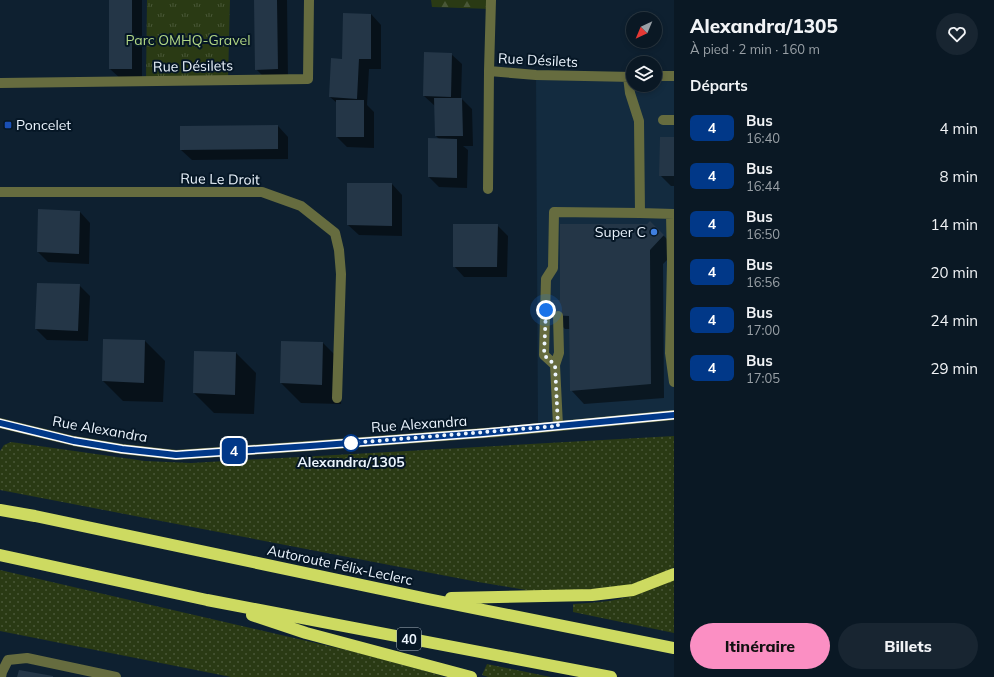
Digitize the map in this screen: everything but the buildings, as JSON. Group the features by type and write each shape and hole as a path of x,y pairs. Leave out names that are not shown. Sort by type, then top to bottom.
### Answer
{"highway":[{"name":"Autoroute Félix-Leclerc","path":"0,510 35,516 428,599 674,648"},
{"name":"40","path":"0,555 207,600 611,677"},
{"path":"428,599 592,595 633,590 674,574"},
{"path":"207,600 306,633 471,677"}],"street":[{"name":"Rue Désilets","path":"0,83 308,79 308,0"},
{"name":"Rue Désilets","path":"491,0 489,71 536,75 626,77"},
{"path":"488,189 489,71"},
{"path":"662,76 674,76"},
{"path":"630,92 639,121 640,213"},
{"path":"663,120 674,120"},
{"name":"Rue Le Droit","path":"0,192 262,192 301,206 335,233 340,274 337,398"},
{"path":"555,365 544,355 546,279 553,268 554,212 673,214 670,353 674,382"},
{"path":"558,316 559,353 555,365 558,426"},
{"name":"Rue Alexandra","path":"0,423 74,441 122,449 176,455 310,446 674,415"},
{"path":"1,677 8,660 27,658 116,677"}],"shaded area":[{"path":"536,75 626,77 626,92 662,92 662,76 674,76 674,415 538,428"}],"green space":[{"name":"Parc OMHQ-Gravel","path":"147,0 230,0 228,80 146,81"},
{"path":"431,0 491,0 491,9 432,7"},
{"path":"674,436 674,567 662,574 633,584 599,591 544,593 478,582 0,490 0,451 4,445 11,442 145,461 191,463"},
{"path":"0,570 359,653 444,677 231,677 0,631"},
{"path":"674,579 674,633 573,612 573,604 620,599"},
{"path":"487,664 551,677 488,677 482,675"}],"bus line":[{"name":"4","path":"0,423 74,441 122,449 176,455 483,433 674,415"}],"place":[{"name":"Poncelet","path":"8,125"},
{"name":"Super C","path":"654,232"},
{"name":"Alexandra/1305","path":"351,443"}],"route":[{"path":"351,443 558,426 555,365 544,355 546,310"}]}
